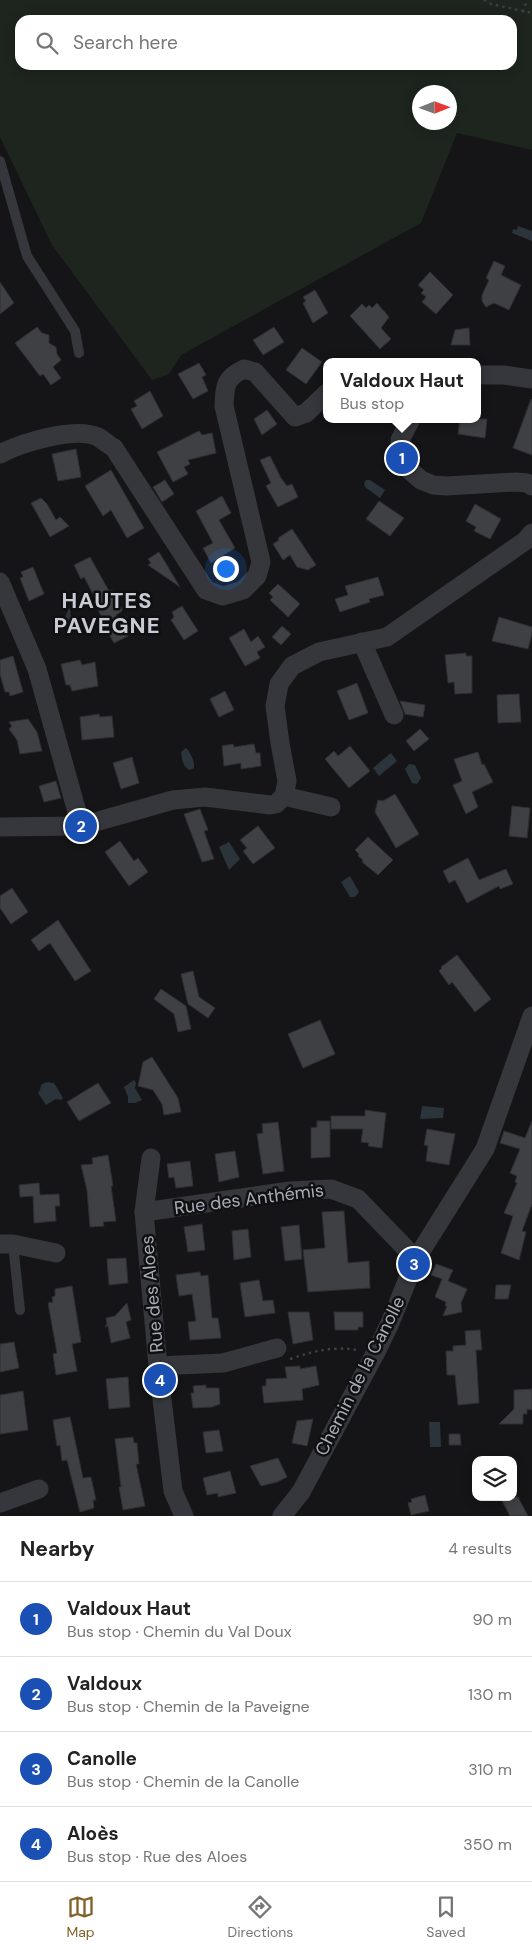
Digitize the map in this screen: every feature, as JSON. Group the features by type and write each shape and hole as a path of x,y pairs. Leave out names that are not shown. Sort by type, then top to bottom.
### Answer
{"street":[{"path":"0,454 55,435 97,436 114,448 206,590 223,596 243,590 257,576 261,562 224,406 225,388 231,375 244,369 255,372 295,417 306,413 323,397"},
{"path":"481,375 504,375 532,379"},
{"path":"409,423 400,440 400,451 405,466 421,480 446,486 516,482 527,483 532,486"},
{"path":"0,827 81,826 173,800 205,796 270,805 276,804 284,796 287,781 275,706 279,684 292,666 319,652 387,638 525,541 532,533"},
{"path":"0,582 8,623 37,669 81,826"},
{"path":"362,642 394,715"},
{"path":"284,796 331,807"},
{"name":"Chemin de la Canolle","path":"282,1516 301,1492 376,1352 416,1259 485,1150 532,1016"},
{"name":"Rue des Aloes","path":"151,1158 144,1212 158,1366 173,1491 184,1516"},
{"name":"Rue des Anthémis","path":"144,1212 290,1191 331,1189 358,1199 416,1259"},
{"path":"6,1244 56,1253"},
{"path":"158,1366 223,1363 277,1348"},
{"path":"0,1503 39,1489"}],"lane":[{"path":"0,161 27,256 75,331 79,352"},
{"path":"6,1244 20,1310"}],"path":[{"path":"484,0 491,4 532,13"},
{"path":"524,12 527,0"},
{"path":"277,1348 281,1360 332,1348 376,1352"}],"shaded area":[{"path":"0,0 532,0 532,150 457,133 421,223 181,355 169,374 152,380 52,245 0,137"},
{"path":"518,226 532,231 532,241 512,233 513,229 517,230"},
{"path":"366,480 370,480 385,490 380,498 365,487 364,483"},
{"path":"69,608 70,614 75,621 60,631 55,624 65,617"},
{"path":"186,748 194,762 194,768 190,770 185,767 182,760 181,752"},
{"path":"391,753 397,761 379,776 373,768"},
{"path":"409,764 415,765 421,778 417,784 412,783 405,769"},
{"path":"229,842 240,859 229,870 219,847"},
{"path":"350,876 359,892 355,897 350,897 341,882"},
{"path":"134,1080 136,1083 135,1088 142,1100 128,1103 124,1087"},
{"path":"46,1082 54,1083 63,1098 61,1100 56,1099 46,1105 38,1093 41,1085"},
{"path":"422,1106 444,1108 443,1118 420,1119"},
{"path":"429,1422 440,1422 441,1447 430,1447"}],"building":[{"path":"494,261 505,266 501,275 521,285 509,310 494,303 486,307 482,301 482,295 489,280 486,278"},
{"path":"430,272 453,295 436,314 422,302 426,297 421,293 424,290 418,285"},
{"path":"0,282 14,303 0,314"},
{"path":"315,290 328,313 313,323 303,303 306,301 303,297"},
{"path":"377,303 389,317 381,328 391,339 380,349 350,316 362,304 366,308 369,305 372,308"},
{"path":"37,327 42,333 49,335 49,343 56,347 57,354 61,360 53,367 61,378 51,385 43,374 40,376 15,343"},
{"path":"274,327 284,342 263,355 253,340"},
{"path":"469,328 470,345 451,345 455,330"},
{"path":"302,348 322,362 306,384 286,370"},
{"path":"199,363 206,375 202,377 208,391 193,399 178,374"},
{"path":"150,391 163,416 142,429 131,409 137,406 134,401"},
{"path":"532,400 532,455 513,448"},
{"path":"267,410 277,424 262,435 254,419"},
{"path":"481,419 487,419 485,438 458,434 459,423 481,423"},
{"path":"199,431 202,435 212,433 216,453 188,460 190,464 184,467 188,474 173,482 157,452"},
{"path":"76,449 81,477 58,481 52,454"},
{"path":"270,456 281,478 287,486 292,484 298,497 278,507 266,486 271,483 260,460"},
{"path":"111,470 144,528 127,538 111,510 103,516 85,486"},
{"path":"165,480 174,494 162,502 153,487"},
{"path":"222,496 231,513 219,520 235,548 211,563 203,548 213,543 196,511"},
{"path":"41,498 47,504 56,520 60,517 69,526 50,537 31,503"},
{"path":"379,501 404,518 390,536 366,519"},
{"path":"475,504 501,519 490,539 474,531 476,527 466,521"},
{"path":"292,529 316,565 308,570 297,567 290,555 283,560 273,544 279,540 278,538"},
{"path":"159,552 180,587 148,565 151,563 148,559"},
{"path":"90,557 109,591 112,590 122,609 116,615 128,636 114,643 102,622 104,621 98,610 101,609 84,577 81,579 74,565"},
{"path":"33,567 44,594 29,601 20,578 23,577 21,572"},
{"path":"378,577 384,595 369,599 370,602 340,612 335,599 348,595 345,586"},
{"path":"278,584 300,604 288,617 270,600 273,597 269,593"},
{"path":"182,606 198,631 184,640 171,620 174,617 172,612"},
{"path":"499,617 532,627 528,649 492,641"},
{"path":"282,626 291,634 281,645 272,637"},
{"path":"244,629 251,642 258,636 265,647 257,652 260,658 245,666 229,638"},
{"path":"466,653 466,656 472,656 472,693 455,694 454,682 448,683 445,655"},
{"path":"13,656 23,692 10,696 9,692 5,692 0,674 0,660"},
{"path":"80,660 82,665 95,662 98,686 72,691 70,685 66,685 61,664"},
{"path":"357,683 368,713 349,720 337,691"},
{"path":"225,691 234,710 219,717 210,699"},
{"path":"519,694 521,722 498,723 497,695"},
{"path":"400,701 425,705 423,717 405,714"},
{"path":"99,714 100,717 112,716 114,737 82,740 80,717"},
{"path":"28,719 37,732 42,751 20,754 17,740 9,729 12,726 9,722"},
{"path":"420,729 429,739 414,751 406,741"},
{"path":"233,744 234,747 254,744 256,753 260,753 261,766 241,769 241,763 224,766 222,746"},
{"path":"350,746 370,771 349,788 325,759 334,751 338,756"},
{"path":"478,752 482,765 484,764 493,782 472,792 478,807 466,814 453,785 462,781 454,759"},
{"path":"132,757 139,783 121,789 113,763"},
{"path":"56,781 61,798 44,802 39,786"},
{"path":"395,794 419,834 396,848 375,812 378,800 383,801"},
{"path":"512,806 530,808 527,838 509,836"},
{"path":"200,809 208,830 204,831 214,859 202,862 184,814"},
{"path":"258,826 275,848 253,864 243,851 247,848 240,840"},
{"path":"368,837 393,860 378,875 362,862 363,860 355,850"},
{"path":"120,841 134,861 138,858 148,872 129,886 105,852"},
{"path":"468,858 479,880 506,869 513,884 500,889 499,886 467,903 455,880 449,883 443,871"},
{"path":"12,888 28,912 11,924 0,908 0,896"},
{"path":"58,920 91,971 75,981 50,943 39,951 31,940"},
{"path":"457,955 491,999 475,1012 452,982 449,985 439,971 441,967"},
{"path":"193,971 199,997 215,1008 208,1018 188,1004 181,974"},
{"path":"161,989 186,1006 191,1029 178,1032 174,1014 154,999"},
{"path":"320,1020 335,1054 303,1068 288,1034"},
{"path":"152,1057 178,1098 181,1112 164,1115 162,1104 153,1090 138,1086 143,1062"},
{"path":"98,1083 111,1103 79,1121 67,1102"},
{"path":"365,1110 386,1113 382,1148 368,1146 369,1143 361,1142 363,1129 331,1129 331,1116 365,1116"},
{"path":"317,1121 330,1121 330,1157 311,1158 311,1128 317,1127"},
{"path":"532,1121 532,1204 522,1231 526,1232 519,1260 501,1253 513,1216 504,1213 517,1183 515,1182 517,1176 510,1173 520,1149 500,1143 504,1131 525,1138"},
{"path":"278,1122 284,1171 263,1174 257,1134 263,1133 262,1124"},
{"path":"427,1129 455,1134 449,1165 426,1161 428,1146 424,1145"},
{"path":"235,1151 239,1177 219,1182 215,1154"},
{"path":"108,1155 116,1221 103,1222 104,1226 90,1227 87,1190 81,1165 93,1164 92,1158"},
{"path":"190,1161 193,1186 176,1188 174,1177 169,1178 167,1164"},
{"path":"39,1183 40,1195 59,1194 60,1206 55,1206 56,1221 34,1223 33,1196 20,1197 19,1185"},
{"path":"344,1211 348,1263 369,1261 370,1288 308,1292 303,1250 325,1248 322,1212"},
{"path":"202,1224 205,1250 188,1252 184,1227"},
{"path":"299,1225 302,1259 285,1261 281,1227"},
{"path":"248,1229 251,1257 234,1260 232,1231"},
{"path":"126,1258 128,1283 109,1285 107,1259"},
{"path":"436,1264 453,1270 448,1281 467,1289 461,1303 462,1312 443,1316 447,1306 445,1306 446,1302 435,1297 442,1279 431,1275"},
{"path":"200,1272 201,1276 208,1275 212,1318 218,1318 221,1338 190,1340 188,1322 196,1321 192,1294 179,1296 176,1275"},
{"path":"259,1280 263,1301 273,1300 275,1313 245,1317 240,1283"},
{"path":"496,1285 511,1285 508,1299 495,1299"},
{"path":"72,1286 81,1342 72,1344 77,1371 56,1375 53,1354 57,1353 48,1303 53,1302 52,1297 55,1296 55,1289"},
{"path":"127,1303 131,1320 126,1322 130,1338 111,1343 108,1326 105,1327 107,1324 106,1318 115,1316"},
{"path":"288,1312 309,1312 313,1340 293,1344"},
{"path":"334,1312 363,1312 363,1327 358,1327 358,1330 335,1330"},
{"path":"480,1330 482,1350 476,1350 479,1403 458,1405 455,1375 447,1375 446,1351 453,1351 453,1346 466,1345 465,1331"},
{"path":"14,1342 19,1368 0,1372 0,1344"},
{"path":"300,1366 300,1369 316,1366 319,1385 302,1389 303,1400 264,1403 262,1386 266,1386 266,1379 287,1378 285,1367"},
{"path":"128,1377 130,1407 109,1409 106,1379"},
{"path":"206,1385 206,1388 219,1388 220,1404 212,1407 193,1408 191,1393 194,1393 193,1386"},
{"path":"532,1389 532,1410 527,1409 527,1414 523,1414 523,1424 499,1424 514,1409 514,1390"},
{"path":"23,1391 28,1430 0,1434 0,1395"},
{"path":"70,1417 83,1478 91,1477 96,1500 93,1500 94,1508 80,1512 67,1460 62,1461 60,1445 57,1446 53,1420"},
{"path":"313,1419 307,1446 292,1443 297,1421"},
{"path":"219,1430 223,1451 206,1453 203,1432"},
{"path":"449,1434 460,1434 461,1445 449,1445"},
{"path":"133,1437 134,1443 137,1443 139,1464 136,1464 145,1506 123,1510 115,1439"},
{"path":"278,1458 287,1477 261,1486 250,1466"},
{"path":"230,1471 236,1493 218,1497 218,1493 207,1495 203,1478"},
{"path":"425,1495 429,1511 411,1515 408,1503 412,1502 411,1499"},
{"path":"518,1497 528,1516 510,1516 502,1501 517,1501"}],"place":[{"name":"Valdoux Haut","path":"402,458"},
{"name":"Valdoux","path":"81,826"},
{"name":"Canolle","path":"414,1264"},
{"name":"Aloès","path":"160,1380"}],"district":[{"name":"HAUTES PAVEGNE","path":"107,612"}]}
